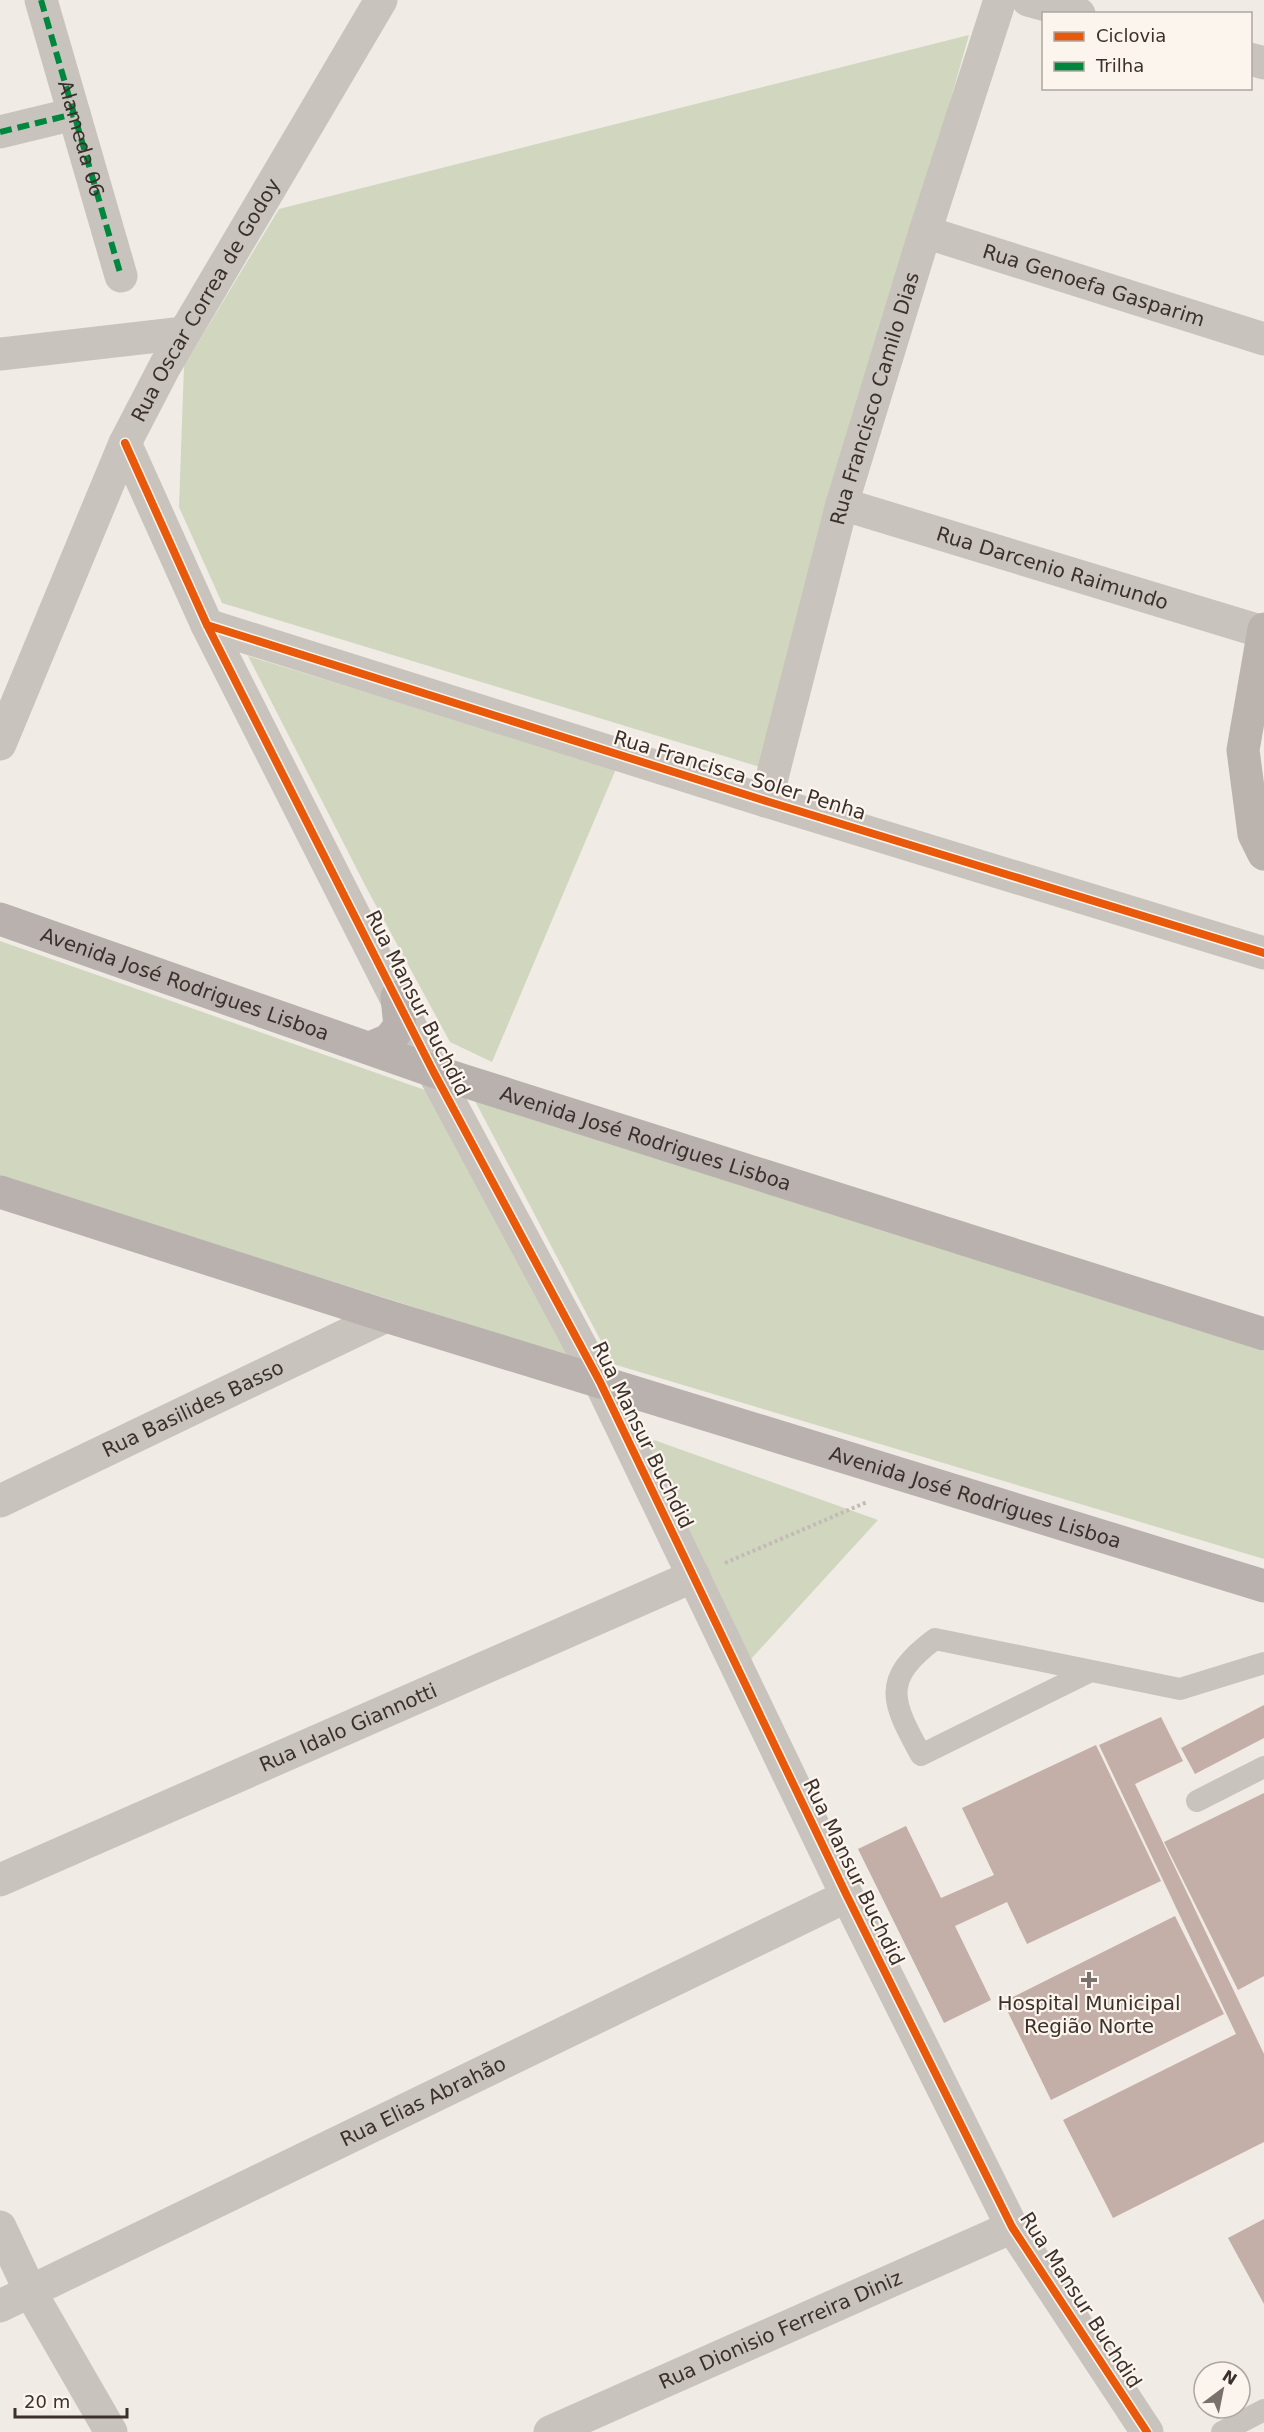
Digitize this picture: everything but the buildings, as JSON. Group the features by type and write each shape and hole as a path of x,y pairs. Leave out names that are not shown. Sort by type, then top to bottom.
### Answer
{"main road":[{"name":"Avenida José Rodrigues Lisboa","path":"0,919 433,1071 1264,1334"},
{"path":"370,1048 389,1040 400,1026 397,997"},
{"name":"Avenida José Rodrigues Lisboa","path":"0,1192 386,1316 1264,1586"}],"street":[{"name":"Alameda 06","path":"41,0 121,276"},
{"name":"Rua Oscar Correa de Godoy","path":"0,744 125,442 184,333 381,0"},
{"name":"Rua Francisco Camilo Dias","path":"766,801 842,504 925,232 1000,0"},
{"path":"1028,0 1072,12"},
{"path":"0,132 74,114"},
{"name":"Rua Genoefa Gasparim","path":"925,232 1264,339"},
{"path":"0,354 184,333"},
{"name":"Rua Mansur Buchdid","path":"125,442 207,625 433,1071 600,1382 847,1896 1012,2227 1147,2432"},
{"name":"Rua Darcenio Raimundo","path":"842,504 1264,630"},
{"name":"Rua Francisca Soler Penha","path":"207,625 766,801 1264,953"},
{"path":"1264,630 1243,750 1254,834 1264,854"},
{"name":"Rua Basilides Basso","path":"0,1501 386,1316"},
{"name":"Rua Idalo Giannotti","path":"0,1880 694,1576"},
{"name":"Rua Elias Abrahão","path":"0,2306 31,2293 847,1896"},
{"path":"0,2227 31,2293 111,2432"},
{"name":"Rua Dionisio Ferreira Diniz","path":"550,2432 1012,2227"}],"lane":[{"path":"1091,1671 921,1755 900,1716 896,1700 898,1682 908,1664 935,1639 1180,1689 1264,1664"},
{"path":"1197,1801 1264,1767"},
{"path":"1222,2432 1264,2410"}],"path":[{"path":"694,1576 919,1480"}],"green space":[{"path":"969,35 760,767 222,603 179,507 184,366 279,209"},
{"path":"248,656 616,769 492,1062 450,1042 366,887"},
{"path":"0,941 425,1090 568,1356 0,1176"},
{"path":"474,1099 1264,1351 1264,1559 613,1364"},
{"path":"654,1440 878,1520 751,1659 644,1456"}],"marked path":[{"path":"41,0 121,276"},
{"path":"0,132 74,114"}],"cycle path":[{"path":"125,443 207,625 433,1071 600,1382 847,1896 1012,2227 1147,2432"},
{"path":"207,625 766,801 1264,953"}],"place":[{"name":"Hospital Municipal Região Norte","path":"1089,1980"}]}
